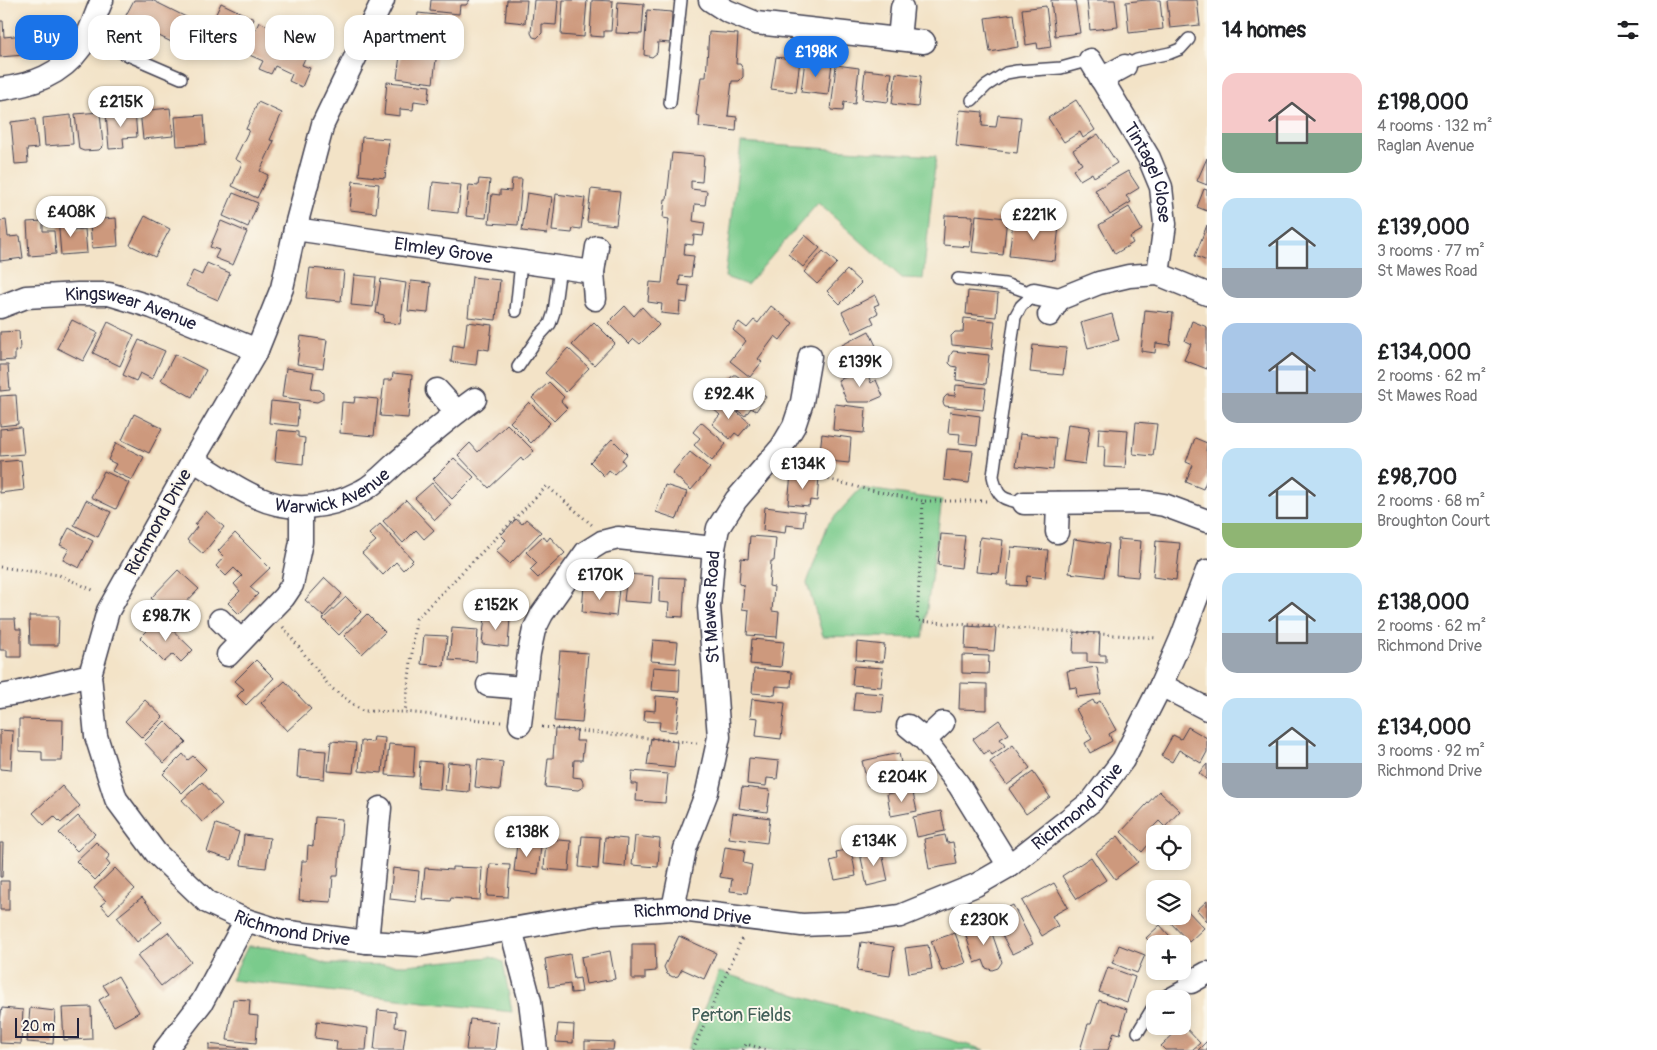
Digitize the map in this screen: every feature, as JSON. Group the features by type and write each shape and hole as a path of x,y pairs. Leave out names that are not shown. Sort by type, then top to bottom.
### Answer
{"street":[{"path":"0,89 23,86 47,77 65,64 82,46 102,0"},
{"name":"Richmond Drive","path":"382,0 324,124 295,229 282,288 257,350 108,611 90,675 96,736 116,799 156,853 207,902 246,920 281,931 367,942 421,945 598,914 673,909 802,925 848,923 900,916 976,885 1009,866 1092,801 1123,760 1161,685 1207,571"},
{"path":"710,0 734,7 756,23 924,42"},
{"path":"899,39 902,8"},
{"name":"Tintagel Close","path":"1090,60 1149,158 1161,187 1165,224 1158,274"},
{"path":"1101,79 1125,66"},
{"name":"Elmley Grove","path":"295,229 593,272"},
{"path":"595,299 593,272 597,247"},
{"path":"1034,294 1054,307 1099,283 1129,276 1158,274 1207,294"},
{"name":"Kingswear Avenue","path":"0,307 26,297 109,294 152,307 257,350"},
{"name":"St Mawes Road","path":"673,909 685,849 707,792 719,737 709,607 714,548 718,528 736,500 781,448 794,426 802,402 810,356"},
{"path":"437,390 457,412"},
{"name":"Warwick Avenue","path":"193,460 254,497 272,503 301,508 317,507 337,502 364,490 457,412 476,399"},
{"path":"1016,502 1145,502 1164,505 1207,521"},
{"path":"1057,532 1058,503"},
{"path":"220,620 234,648 284,597 292,585 301,542 301,508"},
{"path":"520,724 529,652 534,630 542,614 586,552 602,542 618,538 714,548"},
{"path":"0,696 90,675"},
{"path":"488,684 524,688"},
{"path":"1161,685 1207,708"},
{"path":"925,740 942,722"},
{"path":"908,726 925,740 959,784 1009,866"},
{"path":"367,942 380,808"},
{"path":"165,1050 202,1002 246,920"},
{"path":"511,929 530,1001 536,1050"}],"lane":[{"path":"670,103 681,0"},
{"path":"86,37 181,78"},
{"path":"1125,66 1137,60 1180,49 1189,39"},
{"path":"972,100 986,86 1006,74 1017,71 1061,68 1090,60"},
{"path":"516,311 521,262"},
{"path":"518,367 539,336 550,324 554,312 560,267"},
{"path":"958,279 1004,284 1018,287 1034,294 1021,306 1015,317 994,476 995,487 1000,494 1016,502"},
{"path":"1176,990 1199,977"},
{"path":"1138,1032 1146,1019"}],"path":[{"path":"768,464 861,488 923,501 1016,502"},
{"path":"923,501 917,622 1181,639"},
{"path":"0,567 59,575 114,600"},
{"path":"270,611 330,687 362,711 405,712"},
{"path":"693,1050 750,920"},
{"path":"744,1050 746,1044 768,1050"}],"green space":[{"path":"741,143 936,156 923,279 902,278 818,203 747,285 725,277"},
{"path":"861,488 942,500 923,638 823,636 807,583 828,524"},
{"path":"248,946 277,948 327,964 406,965 491,957 503,962 512,1012 231,980"},
{"name":"Perton Fields","path":"719,972 985,1050 687,1050"}],"building":[{"path":"134,0 152,0 182,15 170,15 170,41 160,36 160,15 126,15"},
{"path":"431,0 470,0 466,5 460,5 459,14 430,11"},
{"path":"507,0 527,0 525,23 505,21"},
{"path":"534,0 558,0 556,25 542,24 542,33 537,38 533,37 531,33"},
{"path":"563,0 587,0 584,37 561,35"},
{"path":"592,0 613,1 611,31 604,31 604,37 590,36"},
{"path":"1051,0 1075,0 1080,33 1055,36"},
{"path":"1087,0 1115,0 1118,27 1090,30"},
{"path":"1160,0 1163,29 1129,33 1126,2"},
{"path":"1167,0 1197,0 1200,25 1170,28"},
{"path":"618,2 644,4 642,34 616,33"},
{"path":"221,3 246,15 215,15"},
{"path":"1046,6 1051,47 1038,49 1037,43 1026,45 1022,9"},
{"path":"647,10 672,12 670,43 658,42 657,53 652,57 644,55"},
{"path":"418,13 437,15 418,15"},
{"path":"1014,14 1018,47 990,52 985,18"},
{"path":"0,21 3,21 4,37 15,36 15,56 0,57"},
{"path":"259,22 265,25 265,60 304,60 302,65 310,68 302,87 289,81 292,74 275,66 271,74 259,69 263,61 255,57 255,31"},
{"path":"709,32 738,34 736,64 740,64 743,69 743,77 739,81 732,81 728,116 737,117 736,131 699,127 700,116 696,115 701,77 706,77"},
{"path":"776,57 800,60 796,92 771,89"},
{"path":"399,60 436,60 433,83 397,78"},
{"path":"805,60 832,63 828,95 801,92"},
{"path":"836,65 859,68 855,104 844,102 843,111 831,110"},
{"path":"865,70 892,73 888,102 862,99"},
{"path":"896,73 921,76 918,107 892,104"},
{"path":"387,82 430,86 428,103 414,101 413,110 400,109 400,116 384,114"},
{"path":"1076,100 1095,130 1083,138 1080,132 1064,142 1048,118"},
{"path":"258,102 282,113 270,140 274,141 260,171 268,175 257,198 232,186 242,163 235,159 249,130 246,129"},
{"path":"170,108 173,136 143,139 140,111"},
{"path":"135,110 137,137 123,138 124,148 109,149 106,113"},
{"path":"960,110 983,112 982,126 996,127 998,115 1021,117 1017,153 956,146"},
{"path":"100,112 103,146 99,150 84,151 79,149 75,114"},
{"path":"71,115 73,144 45,146 43,118"},
{"path":"204,115 206,144 177,146 175,117"},
{"path":"35,119 38,148 27,149 28,163 15,164 11,122"},
{"path":"1098,134 1117,163 1094,177 1092,173 1080,180 1073,170 1082,164 1073,150"},
{"path":"362,137 389,139 385,178 359,175"},
{"path":"672,153 704,156 702,182 691,181 691,189 707,191 705,205 695,204 693,221 705,223 703,236 694,235 693,245 685,244 684,255 694,256 691,277 680,276 679,285 689,286 687,303 680,302 679,315 661,313 662,304 648,302 650,282 662,283 669,219 663,218"},
{"path":"1207,158 1207,185 1197,181"},
{"path":"1128,171 1139,188 1126,196 1131,202 1110,215 1095,190"},
{"path":"479,179 490,180 486,218 466,216 469,185 478,186"},
{"path":"512,179 522,179 518,225 489,223 492,194 500,195 500,190 511,191"},
{"path":"353,181 379,184 376,213 350,210"},
{"path":"433,182 461,185 458,213 430,210"},
{"path":"591,189 620,192 616,225 587,222"},
{"path":"1204,189 1207,190 1207,211 1197,207"},
{"path":"233,193 258,203 248,227 223,216"},
{"path":"527,193 552,197 547,234 522,231"},
{"path":"556,194 585,198 581,229 573,228 572,233 552,231"},
{"path":"92,207 97,207 101,210 102,219 116,218 118,246 92,248 89,211"},
{"path":"1129,207 1142,230 1130,237 1133,243 1115,254 1099,225"},
{"path":"945,215 973,216 970,247 943,245"},
{"path":"976,215 1007,218 1003,255 972,252"},
{"path":"145,216 170,229 155,257 130,245"},
{"path":"73,217 74,230 85,229 87,253 61,255 58,218"},
{"path":"6,220 8,237 20,236 23,258 0,261 0,221"},
{"path":"43,221 43,231 54,231 56,254 29,256 27,222"},
{"path":"221,221 247,232 233,265 215,258 219,250 210,247"},
{"path":"1013,221 1059,226 1055,261 1009,256"},
{"path":"1207,225 1207,261 1195,256"},
{"path":"805,235 820,248 803,267 788,254"},
{"path":"823,251 837,263 817,284 804,272"},
{"path":"207,263 230,273 218,300 186,286 193,271 202,275"},
{"path":"310,268 344,271 341,301 306,298"},
{"path":"847,270 861,283 840,304 827,291"},
{"path":"354,275 376,277 373,307 351,305"},
{"path":"472,277 500,280 496,320 468,317"},
{"path":"381,279 406,283 400,324 383,322 384,315 376,313"},
{"path":"411,281 431,283 428,313 408,311"},
{"path":"968,291 998,294 996,317 966,314"},
{"path":"875,295 879,304 874,306 878,313 871,317 874,323 853,333 842,312"},
{"path":"625,306 634,316 642,307 659,325 640,344 634,339 629,344 608,323"},
{"path":"771,306 793,323 780,340 775,336 758,359 762,362 750,377 730,361 746,341 733,330 739,322 747,328 754,320 758,323"},
{"path":"1145,310 1173,313 1170,345 1156,343 1155,353 1141,351"},
{"path":"1112,314 1119,340 1088,348 1081,323"},
{"path":"964,318 995,321 992,349 952,345 951,336 955,332 963,332"},
{"path":"72,320 98,333 83,361 57,348"},
{"path":"1192,321 1207,327 1207,369 1184,360 1191,344 1185,341"},
{"path":"108,322 134,335 120,366 93,353"},
{"path":"467,322 492,325 489,350 478,348 476,365 451,362 453,345 464,347"},
{"path":"594,322 615,343 594,365 572,345"},
{"path":"19,331 20,350 15,351 15,360 0,361 0,332"},
{"path":"869,331 877,348 872,351 874,356 853,367 842,345"},
{"path":"301,336 327,340 323,368 297,364"},
{"path":"139,340 165,351 152,379 140,373 136,381 123,375"},
{"path":"1033,345 1066,348 1063,375 1030,372"},
{"path":"568,348 589,368 566,392 545,373"},
{"path":"953,351 989,355 986,384 956,380 957,367 949,363"},
{"path":"175,354 206,370 192,397 161,380"},
{"path":"0,365 8,365 10,390 0,391"},
{"path":"286,368 314,372 311,389 320,390 323,393 323,399 317,402 282,397"},
{"path":"866,370 871,383 876,380 883,396 869,402 847,402 838,380"},
{"path":"393,373 412,375 408,418 380,416 384,380 392,380"},
{"path":"733,375 736,375 766,397 756,411 751,408 745,416 726,402 736,389 730,384 729,380"},
{"path":"549,382 564,397 561,401 567,408 554,421 532,398"},
{"path":"956,385 986,388 983,410 945,406 943,403 944,398 947,395 955,396"},
{"path":"16,395 18,424 0,426 0,396"},
{"path":"355,397 378,399 374,436 340,433 342,402 354,403"},
{"path":"719,397 750,423 739,436 735,433 730,439 712,424 720,415 711,407"},
{"path":"271,401 299,404 297,426 269,423"},
{"path":"529,402 550,423 531,443 510,422"},
{"path":"835,404 866,408 864,433 833,430"},
{"path":"950,412 980,416 977,445 959,443 960,434 948,433"},
{"path":"134,414 162,428 149,453 122,440"},
{"path":"701,422 726,444 712,461 694,445 700,438 693,432"},
{"path":"1136,422 1157,424 1153,456 1133,454"},
{"path":"507,424 534,451 523,461 521,458 489,488 458,455 470,443 478,452"},
{"path":"1068,424 1090,427 1085,464 1063,461"},
{"path":"21,427 24,454 0,456 0,429"},
{"path":"1099,428 1128,430 1125,468 1104,467 1105,446 1098,446"},
{"path":"278,430 298,432 298,437 305,438 303,464 275,461"},
{"path":"822,434 851,438 849,463 819,460"},
{"path":"1020,434 1056,438 1053,470 1016,466"},
{"path":"1195,438 1207,443 1207,479 1203,489 1186,482 1193,465 1186,462"},
{"path":"612,439 627,454 622,460 625,464 614,474 609,470 604,476 590,462"},
{"path":"116,443 144,457 132,480 112,471 116,464 108,460"},
{"path":"947,449 973,451 969,483 944,480"},
{"path":"690,452 710,468 691,490 672,473"},
{"path":"454,458 474,477 452,499 433,479"},
{"path":"21,460 24,490 0,493 0,462"},
{"path":"104,471 129,483 116,509 91,497"},
{"path":"791,474 819,477 817,501 810,500 809,506 788,504"},
{"path":"432,483 451,505 435,520 415,498"},
{"path":"665,485 687,492 677,519 656,512"},
{"path":"86,500 111,512 98,537 74,525"},
{"path":"406,500 434,530 424,539 416,530 403,543 383,521"},
{"path":"765,507 805,512 803,527 786,525 785,533 763,530"},
{"path":"206,511 224,527 203,554 187,540 197,527 195,525"},
{"path":"516,519 522,524 526,519 541,532 510,564 496,551 506,540 501,535"},
{"path":"380,524 413,560 403,570 396,562 383,575 362,553 376,541 369,534"},
{"path":"69,528 93,541 79,568 63,560 69,549 60,545"},
{"path":"235,533 270,568 250,587 258,594 239,614 228,603 240,591 234,584 242,576 234,568 226,576 216,566 224,557 218,551"},
{"path":"941,534 965,536 961,568 938,565"},
{"path":"543,536 547,541 550,537 565,553 538,578 530,570 537,563 526,552"},
{"path":"750,536 776,538 774,561 771,561 769,586 774,587 772,611 779,612 777,637 747,635 749,610 742,609 744,585 739,584 741,558 748,559"},
{"path":"980,537 1003,540 999,574 976,572"},
{"path":"1074,539 1109,544 1104,577 1069,573"},
{"path":"1118,539 1141,541 1138,577 1116,575"},
{"path":"1156,541 1180,543 1176,580 1153,577"},
{"path":"1011,547 1048,550 1045,578 1027,576 1026,586 1007,585"},
{"path":"178,570 199,589 172,617 151,598"},
{"path":"627,574 653,576 651,603 624,601"},
{"path":"660,577 685,578 683,617 668,616 669,603 659,602"},
{"path":"325,578 342,594 323,616 305,600"},
{"path":"584,586 619,589 616,616 582,612"},
{"path":"346,597 361,612 339,635 323,619"},
{"path":"367,614 385,632 362,654 344,636"},
{"path":"29,616 59,616 58,645 30,645"},
{"path":"485,616 510,618 508,647 482,644"},
{"path":"160,618 193,650 181,662 173,654 164,662 140,638"},
{"path":"0,619 15,619 16,629 21,629 21,657 7,657 7,650 0,650"},
{"path":"966,626 996,628 994,651 965,649"},
{"path":"452,628 478,630 476,662 449,660"},
{"path":"1074,632 1100,633 1099,655 1106,655 1106,663 1087,662 1087,653 1073,653"},
{"path":"424,635 447,636 444,666 421,664"},
{"path":"752,639 784,642 781,667 750,664"},
{"path":"653,640 678,642 676,663 651,661"},
{"path":"857,642 885,645 883,662 856,660"},
{"path":"560,651 588,653 582,723 554,721"},
{"path":"962,655 989,656 988,674 962,673"},
{"path":"256,660 274,678 246,705 237,696 244,689 235,681"},
{"path":"854,666 883,668 881,687 852,685"},
{"path":"653,667 680,669 679,692 651,690"},
{"path":"1097,667 1101,694 1077,697 1076,687 1070,688 1067,671"},
{"path":"754,669 792,672 791,687 776,686 775,695 752,693"},
{"path":"285,681 311,709 287,731 261,703"},
{"path":"960,683 987,684 987,710 959,709"},
{"path":"855,692 884,694 882,712 853,710"},
{"path":"656,696 680,698 676,732 659,730 660,722 644,721 645,710 655,711"},
{"path":"752,699 785,703 781,739 756,736 758,718 750,717"},
{"path":"145,700 163,717 142,738 125,721"},
{"path":"1093,700 1095,704 1100,701 1116,730 1109,734 1112,741 1090,753 1085,743 1092,739 1076,709"},
{"path":"19,719 63,720 62,761 42,761 42,752 19,751"},
{"path":"999,720 1009,734 1000,739 1005,746 992,755 989,750 984,754 973,739"},
{"path":"165,721 186,742 164,763 144,742"},
{"path":"1188,727 1207,738 1207,752 1201,763 1179,750 1172,762 1161,756 1173,735 1181,739"},
{"path":"555,729 577,730 576,741 584,741 582,760 574,760 573,777 581,778 583,782 583,787 578,790 545,787 548,758 553,758"},
{"path":"0,730 13,731 11,770 0,769"},
{"path":"374,737 385,738 382,773 359,771 361,741 373,742"},
{"path":"651,738 677,742 674,768 647,765"},
{"path":"331,741 356,743 353,773 328,771"},
{"path":"389,744 415,746 413,777 386,775"},
{"path":"1013,745 1030,768 1007,785 990,762"},
{"path":"299,749 326,751 324,779 297,777"},
{"path":"899,753 904,778 868,786 862,761"},
{"path":"183,754 188,760 193,756 206,769 182,793 163,774"},
{"path":"749,758 779,761 777,779 767,778 766,786 747,784"},
{"path":"478,759 503,762 500,790 475,787"},
{"path":"420,761 442,763 440,790 418,788"},
{"path":"448,762 471,764 469,792 445,790"},
{"path":"1207,764 1207,780 1199,773"},
{"path":"632,771 668,774 665,803 636,801 637,784 631,784"},
{"path":"1033,772 1050,797 1026,814 1009,789"},
{"path":"202,782 222,804 202,822 182,800"},
{"path":"62,786 80,806 61,823 54,816 44,825 33,813"},
{"path":"742,787 770,790 767,812 739,808"},
{"path":"912,789 917,811 891,816 887,794"},
{"path":"1159,791 1180,811 1167,825 1163,825 1159,821 1155,825 1146,825 1146,847 1142,852 1121,832"},
{"path":"941,811 945,831 917,837 913,817"},
{"path":"733,813 770,818 767,843 729,838"},
{"path":"78,816 95,834 77,851 59,833"},
{"path":"315,817 342,819 338,876 333,876 331,902 299,900 302,861 307,861 308,845 313,846"},
{"path":"216,824 239,832 231,860 207,852"},
{"path":"244,835 270,838 266,868 241,865"},
{"path":"945,835 947,843 953,842 957,864 929,869 924,839"},
{"path":"582,836 600,837 598,869 579,867"},
{"path":"635,836 660,839 658,867 632,865"},
{"path":"1118,836 1138,862 1115,879 1096,853"},
{"path":"605,837 627,839 625,867 603,865"},
{"path":"546,839 571,841 569,871 544,869"},
{"path":"96,842 110,855 106,860 110,865 95,880 76,861"},
{"path":"0,843 3,843 2,877 0,877"},
{"path":"517,843 541,846 538,874 514,871"},
{"path":"725,847 745,850 743,863 752,865 747,893 730,891 732,879 720,877"},
{"path":"881,848 888,881 867,886 860,853"},
{"path":"851,849 856,876 835,880 830,861 837,859 836,852"},
{"path":"1091,857 1106,880 1077,899 1062,876"},
{"path":"490,864 510,865 508,897 487,896"},
{"path":"452,867 482,868 480,900 451,898 450,901 422,899 425,868 452,870"},
{"path":"115,868 135,889 109,914 101,905 106,901 94,888"},
{"path":"393,868 419,871 416,902 390,899"},
{"path":"0,881 9,881 9,910 0,910"},
{"path":"1054,883 1068,907 1052,916 1058,926 1042,936 1022,901"},
{"path":"142,897 162,922 137,942 117,917"},
{"path":"1207,901 1207,921 1197,910"},
{"path":"1013,905 1033,944 1012,954 992,916"},
{"path":"1191,914 1204,928 1191,940 1191,935 1182,935 1173,925 1191,925"},
{"path":"988,922 1002,962 998,968 992,970 986,968 983,960 975,963 964,930"},
{"path":"1160,925 1169,935 1149,935"},
{"path":"168,932 191,962 161,986 137,956"},
{"path":"955,933 966,963 942,971 931,941"},
{"path":"679,936 716,953 704,979 682,969 678,976 673,977 667,974 664,967"},
{"path":"861,942 894,947 890,976 857,971"},
{"path":"632,944 655,944 656,971 645,972 645,979 632,979"},
{"path":"928,945 932,969 909,973 905,948"},
{"path":"1119,945 1145,955 1137,973 1112,963"},
{"path":"610,951 615,979 586,984 581,957"},
{"path":"570,954 574,979 580,978 582,992 571,993 570,984 549,987 545,959"},
{"path":"1108,967 1135,977 1127,1002 1099,992"},
{"path":"118,976 139,1012 114,1026 99,1000 109,994 103,985"},
{"path":"233,999 250,1000 249,1015 258,1016 256,1043 227,1040"},
{"path":"1099,1000 1127,1009 1120,1034 1114,1032 1108,1050 1080,1050 1088,1024 1091,1024"},
{"path":"91,1007 92,1039 64,1040 62,1008"},
{"path":"2,1008 23,1010 21,1044 0,1043"},
{"path":"30,1008 55,1011 53,1044 27,1042"},
{"path":"378,1010 396,1012 395,1027 406,1028 403,1050 374,1050"},
{"path":"470,1019 498,1022 495,1050 466,1050"},
{"path":"317,1021 368,1028 366,1050 336,1050 337,1041 315,1038"},
{"path":"558,1024 574,1025 573,1043 556,1042"},
{"path":"1191,1034 1200,1043 1192,1050 1165,1050 1161,1046 1173,1035"},
{"path":"585,1041 614,1042 613,1050 585,1050"},
{"path":"1207,1041 1207,1050 1198,1050"},
{"path":"209,1044 248,1049 248,1050 209,1050"}]}
